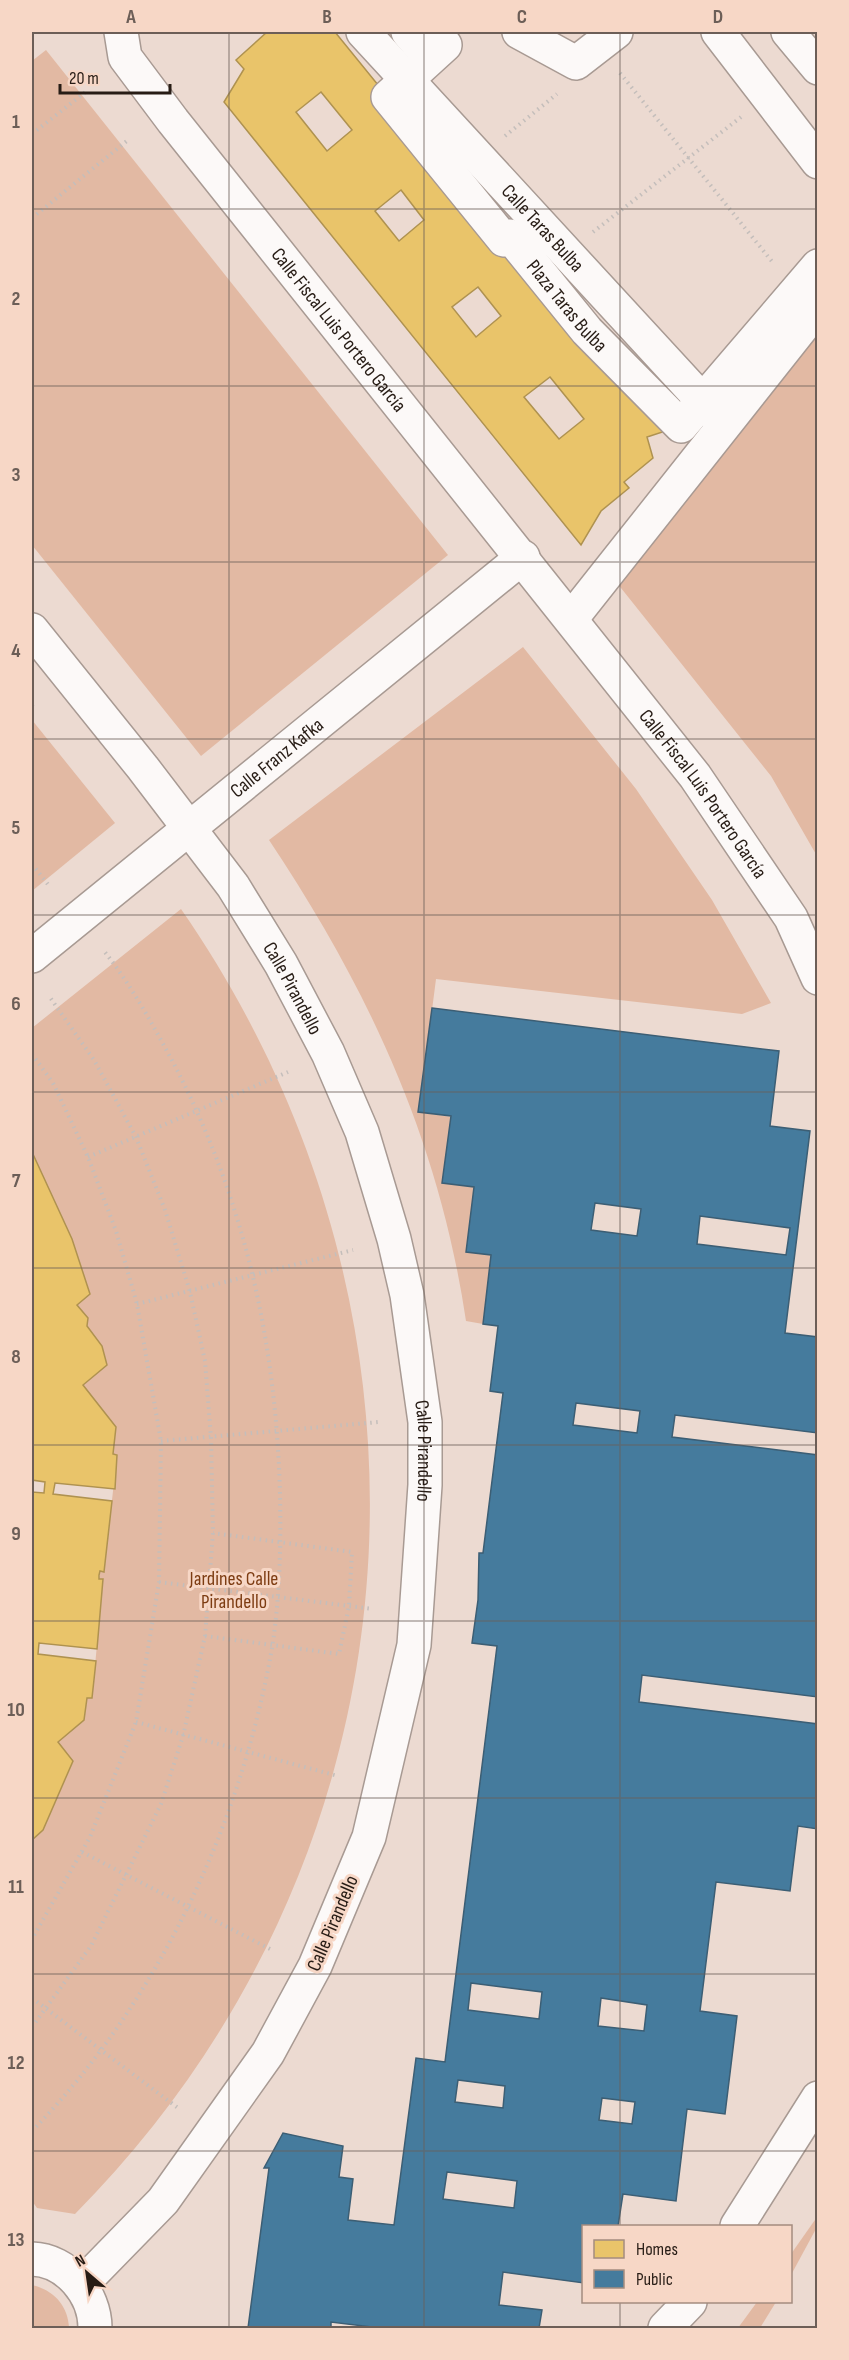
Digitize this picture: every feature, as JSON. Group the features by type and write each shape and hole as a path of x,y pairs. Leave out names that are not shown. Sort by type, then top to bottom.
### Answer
{"street":[{"name":"Calle Fiscal Luis Portero García","path":"121,32 125,57 172,121 695,776 791,918 818,978"},
{"name":"Calle Taras Bulba","path":"363,32 713,413"},
{"path":"519,32 576,63 616,32"},
{"path":"718,32 818,162"},
{"path":"788,32 818,68"},
{"name":"Plaza Taras Bulba","path":"421,36 446,45 388,97 504,240 510,236 587,331 681,426 713,413 807,299 818,266"},
{"path":"571,619 713,413"},
{"name":"Calle Franz Kafka","path":"32,957 523,558"},
{"name":"Calle Pirandello","path":"32,630 190,828 245,906 281,964 328,1053 362,1132 394,1239 407,1295 425,1422 414,1646 369,1837 315,1966 268,2053 164,2201 81,2285"},
{"path":"738,2225 818,2098"},
{"path":"32,2259 62,2268 81,2285 92,2305 95,2328"},
{"path":"665,2328 688,2303"}],"path":[{"path":"619,72 807,299"},
{"path":"32,134 88,90"},
{"path":"478,157 560,91"},
{"path":"567,253 767,96"},
{"path":"32,218 128,140"},
{"path":"32,864 50,887"},
{"path":"32,2132 101,2049 143,1986 188,1908 248,1753 272,1645 281,1542 278,1432 268,1351 255,1276 227,1182 198,1111 155,1029 104,951"},
{"path":"32,2027 91,1946 161,1804 183,1736 205,1636 213,1533 211,1438 205,1361 190,1292 165,1210 136,1137 94,1060 49,996"},
{"path":"32,1054 53,1083 88,1157 116,1231 137,1304 161,1441 159,1582 136,1722 82,1852 32,1939"},
{"path":"88,1157 288,1072"},
{"path":"137,1304 353,1250"},
{"path":"161,1441 379,1422"},
{"path":"205,1636 339,1654 349,1606 352,1552 213,1533"},
{"path":"159,1582 374,1609"},
{"path":"136,1722 338,1776"},
{"path":"82,1852 272,1950"},
{"path":"32,1998 178,2108"}],"green space":[{"path":"46,50 448,555 201,756 32,545 32,61"},
{"path":"817,329 817,856 771,776 617,583"},
{"path":"523,647 636,789 712,900 771,1003 742,1014 436,979 419,1112 452,1117 443,1183 475,1187 466,1251 492,1255 483,1324 466,1321 454,1255 438,1191 395,1069 338,953 269,840"},
{"path":"32,720 115,823 32,891"},
{"name":"Jardines Calle Pirandello","path":"181,909 272,1068 334,1236 365,1408 367,1582 339,1753 280,1918 193,2073 75,2214 37,2208 32,2201 32,1840 43,1830 73,1762 58,1742 84,1720 87,1698 92,1698 103,1580 99,1579 100,1571 104,1572 117,1455 113,1454 116,1427 83,1385 107,1365 102,1346 87,1326 88,1318 77,1305 90,1294 46,1213 32,1194 32,1170 38,1165 32,1152 32,1028"},
{"path":"817,2217 817,2227 792,2273 792,2253"},
{"path":"32,2285 47,2291 58,2300 66,2313 69,2328 32,2328"},
{"path":"756,2303 775,2303 760,2328 738,2328"}],"building: Homes":[{"path":"267,32 335,32 504,240 681,426 647,437 653,458 624,482 629,488 601,511 581,545 224,102 244,69 236,60","holes":["321,92 352,130 327,151 296,112","401,190 424,220 399,241 375,211","478,287 501,316 476,337 452,307","550,377 584,419 559,439 524,397"]},
{"path":"32,1152 72,1239 90,1294 77,1305 88,1318 87,1326 102,1346 107,1365 83,1385 116,1427 113,1454 117,1455 115,1489 55,1483 53,1494 112,1501 104,1572 100,1571 99,1575 99,1579 103,1579 97,1649 39,1643 38,1654 96,1661 92,1698 87,1698 84,1720 58,1742 73,1761 43,1830 32,1840 32,1492 44,1493 45,1482 32,1480"}],"building: Public":[{"path":"432,1008 779,1051 770,1126 810,1131 785,1333 818,1337 818,1433 675,1415 672,1437 818,1455 818,1697 642,1675 639,1702 818,1724 818,1829 798,1826 790,1891 716,1882 700,2011 737,2016 725,2114 687,2109 676,2201 623,2194 618,2225 582,2225 582,2283 503,2272 499,2305 542,2310 539,2328 380,2328 331,2322 331,2328 248,2328 269,2168 264,2168 283,2133 343,2146 339,2177 353,2179 348,2220 394,2225 416,2058 445,2062 497,1646 472,1643 478,1600 479,1553 483,1553 503,1393 490,1391 498,1326 483,1324 491,1255 466,1252 474,1187 442,1183 451,1116 418,1112","holes":["595,1203 641,1209 637,1236 591,1230","700,1216 790,1228 786,1255 697,1244","576,1403 640,1411 637,1433 573,1425","471,1983 542,1992 539,2019 468,2010","601,1998 647,2005 644,2031 598,2026","458,2080 505,2086 503,2108 455,2102","602,2098 635,2102 632,2124 599,2120","447,2172 517,2181 514,2208 443,2199"]}]}
